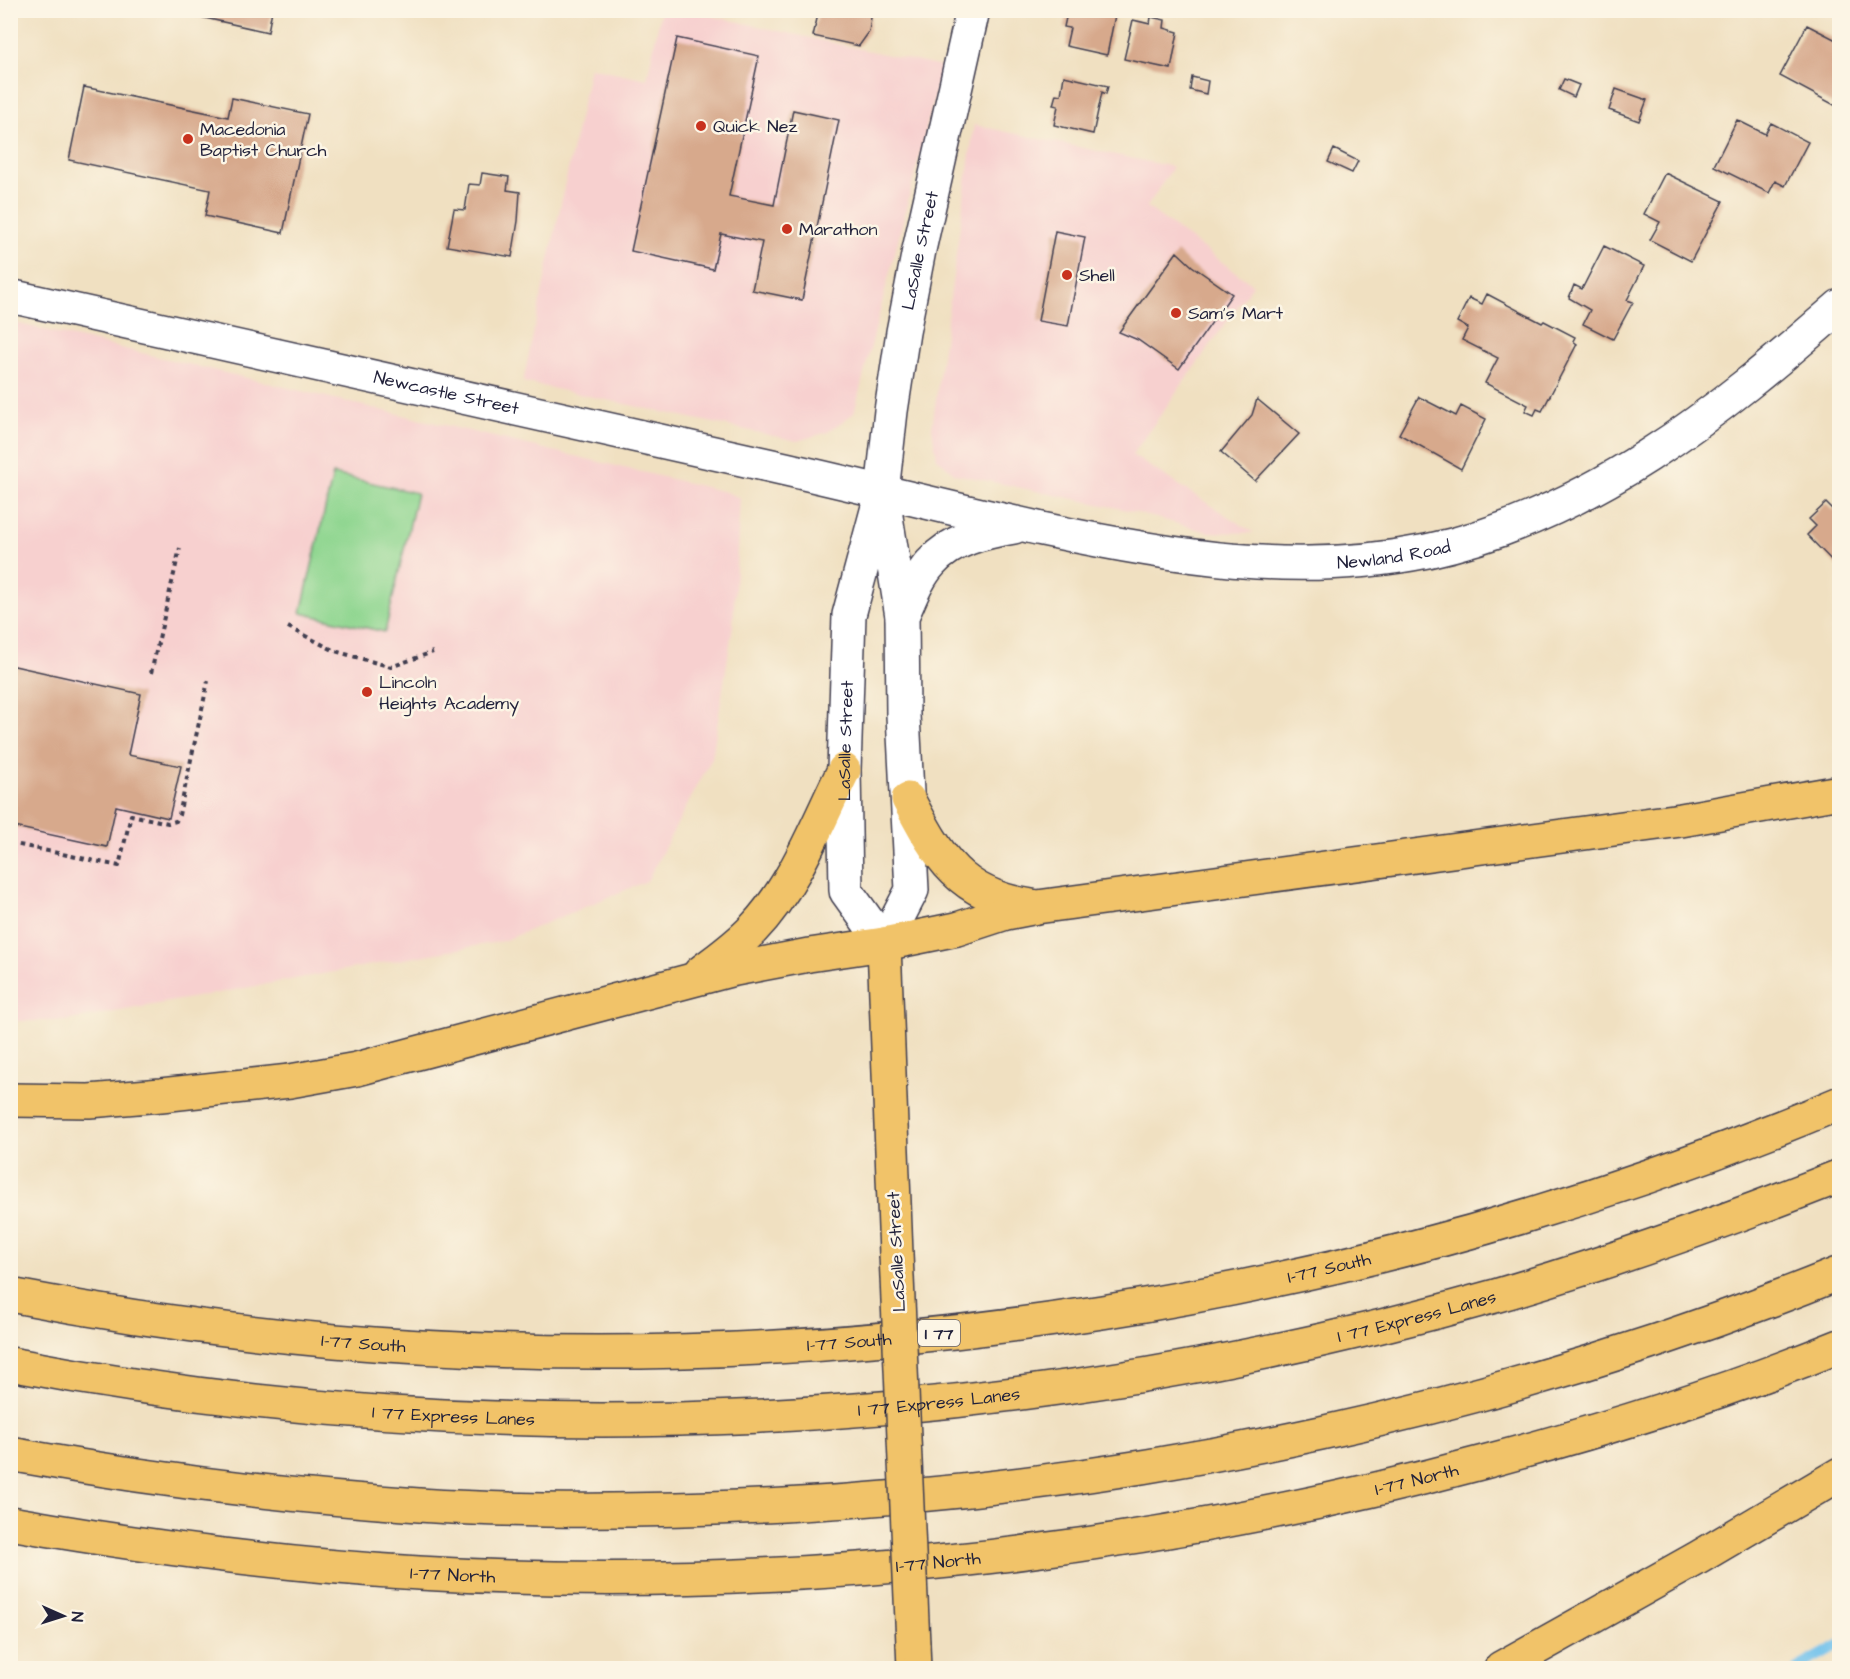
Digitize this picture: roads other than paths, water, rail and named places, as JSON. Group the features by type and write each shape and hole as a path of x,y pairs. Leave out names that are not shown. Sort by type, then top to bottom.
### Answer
{"main road":[{"path":"690,980 734,947 769,911 791,877 844,770"},
{"path":"10,1100 89,1101 290,1081 357,1069 417,1054 730,969 884,944 957,929 1037,907 1681,820 1839,792"},
{"path":"908,799 931,843 966,882 979,891 996,898 1014,904 1037,907"},
{"name":"LaSalle Street","path":"884,944 914,1656"},
{"name":"I-77 South","path":"10,1295 239,1331 335,1341 431,1347 536,1351 702,1350 809,1345 907,1336 998,1326 1178,1299 1282,1279 1381,1256 1475,1231 1657,1173 1839,1102"},
{"name":"I 77 Express Lanes","path":"10,1364 129,1385 231,1398 428,1415 524,1419 649,1419 803,1413 902,1406 1006,1394 1200,1364 1398,1322 1494,1296 1680,1237 1839,1176"},
{"path":"10,1454 116,1473 220,1487 422,1505 627,1510 718,1508 910,1497 1017,1485 1206,1456 1316,1434 1420,1409 1518,1383 1613,1354 1709,1322 1839,1273"},
{"name":"I-77 North","path":"10,1523 106,1540 213,1554 418,1573 552,1578 720,1576 927,1563 1128,1538 1330,1501 1470,1466 1622,1423 1732,1386 1839,1346"},
{"path":"1501,1668 1685,1565 1839,1474"}],"street":[{"name":"LaSalle Street","path":"882,492 902,616 903,715 912,890 884,944 846,891 844,770 849,615 882,492 903,332 973,10"},
{"name":"Newcastle Street","path":"10,296 882,492"},
{"name":"Newland Road","path":"882,492 1024,525 1176,555 1245,562 1296,563 1371,559 1425,551 1477,538 1529,519 1580,496 1633,466 1723,404 1790,350 1839,306"},
{"path":"902,616 924,573 945,550 986,532 1024,525"}],"waterway":[{"path":"1797,1668 1840,1644"}],"place":[{"name":"Quick Nez","path":"701,126"},
{"name":"Macedonia Baptist Church","path":"188,139"},
{"name":"Marathon","path":"787,229"},
{"name":"Shell","path":"1067,275"},
{"name":"Sam's Mart","path":"1176,313"},
{"name":"Lincoln Heights Academy","path":"367,692"}]}
